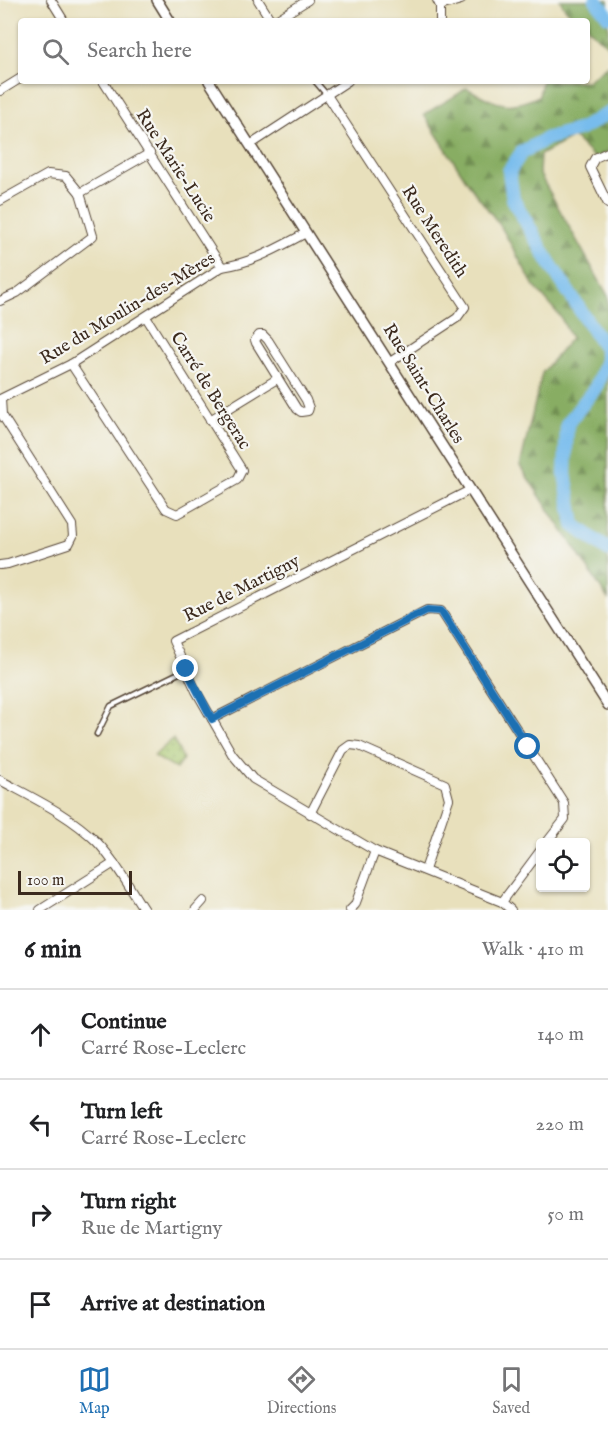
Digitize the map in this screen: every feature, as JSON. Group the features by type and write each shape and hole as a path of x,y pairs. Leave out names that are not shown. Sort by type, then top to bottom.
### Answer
{"street":[{"path":"51,0 62,18"},
{"path":"157,0 168,18"},
{"path":"258,0 269,18"},
{"path":"281,18 308,0"},
{"path":"440,18 439,3 461,0"},
{"path":"0,92 18,80"},
{"name":"Rue Marie-Lucie","path":"105,84 222,267"},
{"name":"Rue Saint-Charles","path":"211,84 608,705"},
{"path":"250,145 344,84"},
{"name":"Rue Meredith","path":"327,95 465,307 457,318 390,362"},
{"path":"608,152 595,158 590,167 608,204"},
{"path":"80,193 150,153"},
{"path":"0,201 48,174 66,176 80,193 93,236 17,294 0,301"},
{"name":"Rue du Moulin-des-Mères","path":"1,399 71,364 222,267 239,264 259,256 306,233"},
{"name":"Carré de Bergerac","path":"71,364 166,509 177,514 237,480 242,470 146,317"},
{"path":"259,335 263,335 268,340 306,400 308,411 301,412 297,409 278,379 256,343 259,335"},
{"path":"210,420 278,379"},
{"path":"0,565 69,544 73,536 72,525 2,415 1,399"},
{"name":"Rue de Martigny","path":"470,490 172,641 232,754 253,779 375,851 502,902 512,910"},
{"path":"212,719 427,610 441,611 564,803 565,819 551,838"},
{"path":"310,814 343,750 350,745 359,746 445,784 449,799 425,870"},
{"path":"0,781 51,807 97,842 114,863 144,910"},
{"path":"350,910 355,904 375,851"},
{"path":"502,902 536,856"},
{"path":"40,910 114,863"},
{"path":"195,910 203,901"}],"lane":[{"path":"318,84 327,95"},
{"path":"97,734 111,706 186,669"}],"green space":[{"path":"560,0 608,0 608,46 590,30 590,18 577,18"},
{"path":"608,65 608,152 595,158 573,137 540,155 539,173 608,296 608,599 520,466 542,373 571,338 560,316 534,286 500,225 472,189 424,115 466,88 501,104 518,104 539,96 541,84 590,84 590,79"},
{"path":"173,739 183,759 176,769 154,756"}],"waterway":[{"path":"596,0 608,16"},
{"path":"608,113 581,129 548,138 522,152 509,171 513,199 549,262 606,350 606,361 596,387 567,424 565,474 574,525 608,550"}],"route":[{"path":"186,669 212,719 427,610 441,611 528,747"}]}
